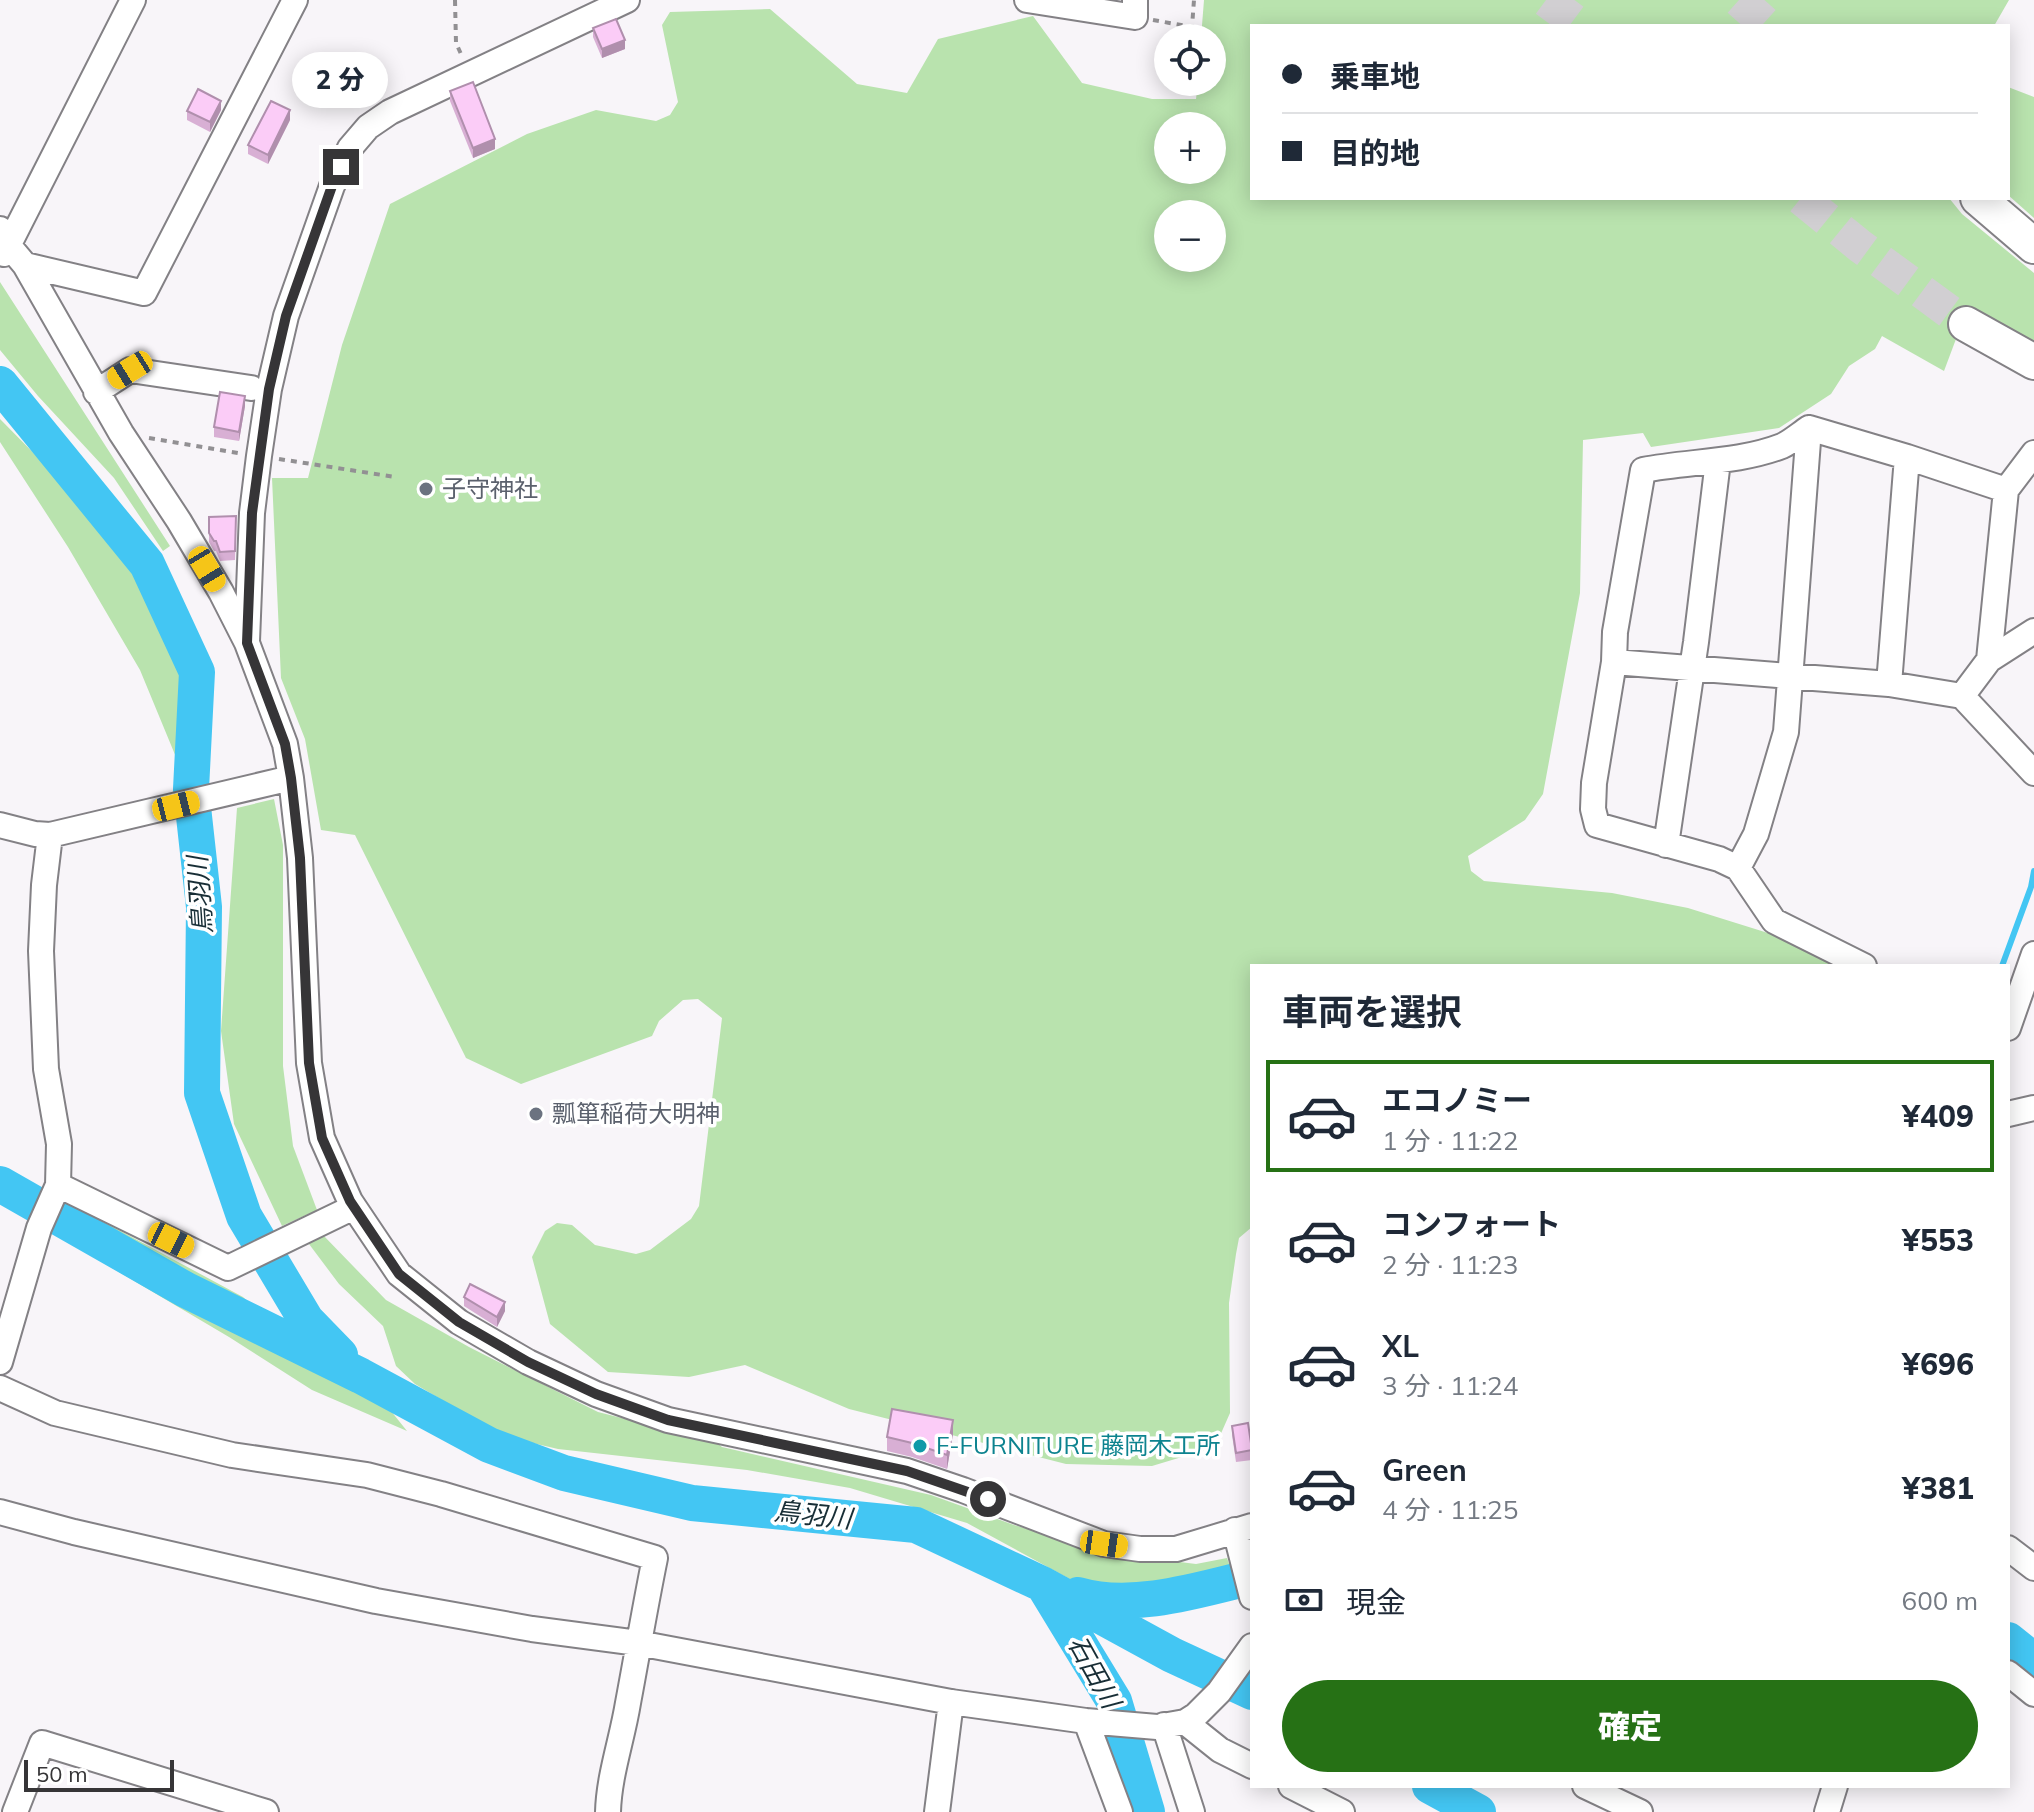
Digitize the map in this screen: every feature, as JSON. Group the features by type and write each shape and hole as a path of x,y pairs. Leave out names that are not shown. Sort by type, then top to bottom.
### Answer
{"highway":[{"path":"1980,200 2034,246"},
{"path":"1966,324 2034,362"}],"street":[{"path":"8,250 133,0"},
{"path":"8,250 144,293 295,0"},
{"path":"247,643 252,513 269,389 286,316 332,186 350,148 368,127 390,112 627,0"},
{"path":"1027,0 1135,9"},
{"path":"8,250 179,521 247,643 285,744 300,858 309,1063 322,1138 354,1207 399,1274 459,1322 528,1362 596,1394 668,1420 907,1471 1104,1544 1140,1549 1176,1549 1241,1532 1250,1585"},
{"path":"96,392 130,370 251,388"},
{"path":"1809,428 2006,490"},
{"path":"1809,428 1784,445 1718,461 1643,470 1615,632 1614,662 1594,783 1593,809 1597,825 1719,859 1738,868 1774,921 1860,964"},
{"path":"1738,868 1756,834 1786,732 1809,428"},
{"path":"1989,660 2006,490 2034,453"},
{"path":"1889,684 1907,457"},
{"path":"1666,845 1696,642 1718,461"},
{"path":"1962,696 1989,660 2034,631"},
{"path":"1614,662 1889,684 1962,696 2034,773"},
{"path":"0,825 50,835 288,779"},
{"path":"0,1362 39,1228 58,1185 59,1144 46,1069 41,951 50,835"},
{"path":"2010,1022 2034,954"},
{"path":"2010,1114 2034,1108"},
{"path":"58,1185 228,1268 354,1207"},
{"path":"0,1388 55,1413 232,1455 367,1475 655,1558 609,1792 608,1812"},
{"path":"0,1512 74,1532 376,1601 532,1629 638,1643 951,1702 1091,1721 1175,1722 1250,1765"},
{"path":"2010,1550 2034,1568"},
{"path":"1175,1722 1219,1692 1250,1649"},
{"path":"2010,1675 2034,1694"},
{"path":"937,1812 951,1702"},
{"path":"1091,1721 1120,1812"},
{"path":"1175,1722 1192,1812"},
{"path":"15,1812 42,1743 266,1812"},
{"path":"1295,1788 1342,1812"},
{"path":"1589,1788 1640,1812"},
{"path":"1827,1812 1834,1788"}],"path":[{"path":"455,0 456,43 472,74"},
{"path":"1135,9 1192,27 1194,0"},
{"path":"121,433 395,477"}],"green space":[{"path":"1204,0 2009,0 1995,24 1250,24 1250,200 1951,200 1962,214 2034,273 2034,343 1968,307 1944,371 1882,336 1875,349 1849,366 1831,394 1779,428 1651,447 1643,433 1583,440 1580,593 1543,794 1525,820 1468,856 1471,871 1484,881 1612,893 1688,908 1794,941 1830,964 1250,964 1250,1229 1239,1238 1236,1254 1229,1303 1230,1413 1215,1447 1152,1466 1066,1464 849,1409 745,1365 689,1377 608,1372 550,1324 532,1257 545,1231 557,1223 572,1225 595,1245 636,1254 650,1250 691,1219 699,1206 722,1018 698,999 683,1000 659,1021 652,1036 521,1084 466,1058 355,835 321,830 305,739 281,678 272,478 308,478 342,345 390,204 527,134 596,110 656,121 670,115 678,102 662,25 670,12 770,9 857,84 907,93 938,39 1033,16 1082,83 1152,99 1196,99 1196,96 1226,96 1226,24 1202,24"},
{"path":"2010,88 2034,97 2034,218 2010,197"},
{"path":"0,282 170,546 163,551 114,478 0,350"},
{"path":"0,419 69,489 119,552 154,608 186,687 191,722 183,774 140,670 68,547 0,442"},
{"path":"274,799 283,845 283,1066 293,1146 317,1210 282,1226 234,1124 221,1031 237,808"},
{"path":"65,1201 243,1297 322,1373 387,1406 407,1431 312,1390 53,1233"},
{"path":"322,1234 386,1300 469,1347 598,1412 716,1442 722,1447 931,1495 1014,1525 1108,1553 1196,1564 1227,1558 1232,1572 1175,1587 1110,1592 1077,1583 967,1523 850,1488 747,1470 558,1449 503,1436 415,1384 396,1366 383,1326 339,1284 306,1240"}],"building":[{"path":"616,19 625,40 602,49 593,28"},
{"path":"473,82 495,139 473,148 450,91"},
{"path":"198,89 221,101 210,122 187,111"},
{"path":"271,101 290,110 268,155 248,145"},
{"path":"220,392 245,396 239,432 214,427"},
{"path":"236,516 235,551 220,552 209,533 209,517"},
{"path":"470,1284 505,1302 497,1317 464,1297"},
{"path":"892,1409 953,1420 947,1455 887,1437"},
{"path":"1248,1423 1250,1450 1236,1453 1232,1426"}],"waterway":[{"name":"鳥羽川","path":"0,384 147,564 197,672 191,789 204,907 202,1093 244,1216 306,1320 340,1355"},
{"path":"2003,964 2034,871"},
{"name":"鳥羽川","path":"0,1184 186,1290 361,1376 489,1445 564,1473 692,1503 916,1525 1042,1584 1172,1655 1250,1691"},
{"path":"1078,1595 1121,1601 1143,1600 1188,1593 1250,1578"},
{"name":"石田川","path":"1044,1586 1114,1701 1147,1812"},
{"path":"2010,1642 2034,1661"},
{"name":"鳥羽川","path":"1434,1788 1478,1812"}],"tunnel":[{"path":"1546,0 1578,24"},
{"path":"1739,0 1766,24"},
{"path":"1803,200 1966,324"}],"place":[{"name":"子守神社","path":"426,489"},
{"name":"瓢箪稲荷大明神","path":"536,1114"},
{"name":"F-FURNITURE 藤岡木工所","path":"920,1446"}],"route":[{"path":"341,167 286,316 269,389 252,513 247,643 285,744 300,858 309,1063 322,1138 350,1201 399,1274 459,1322 528,1362 581,1387 668,1420 907,1471 988,1499"}]}
